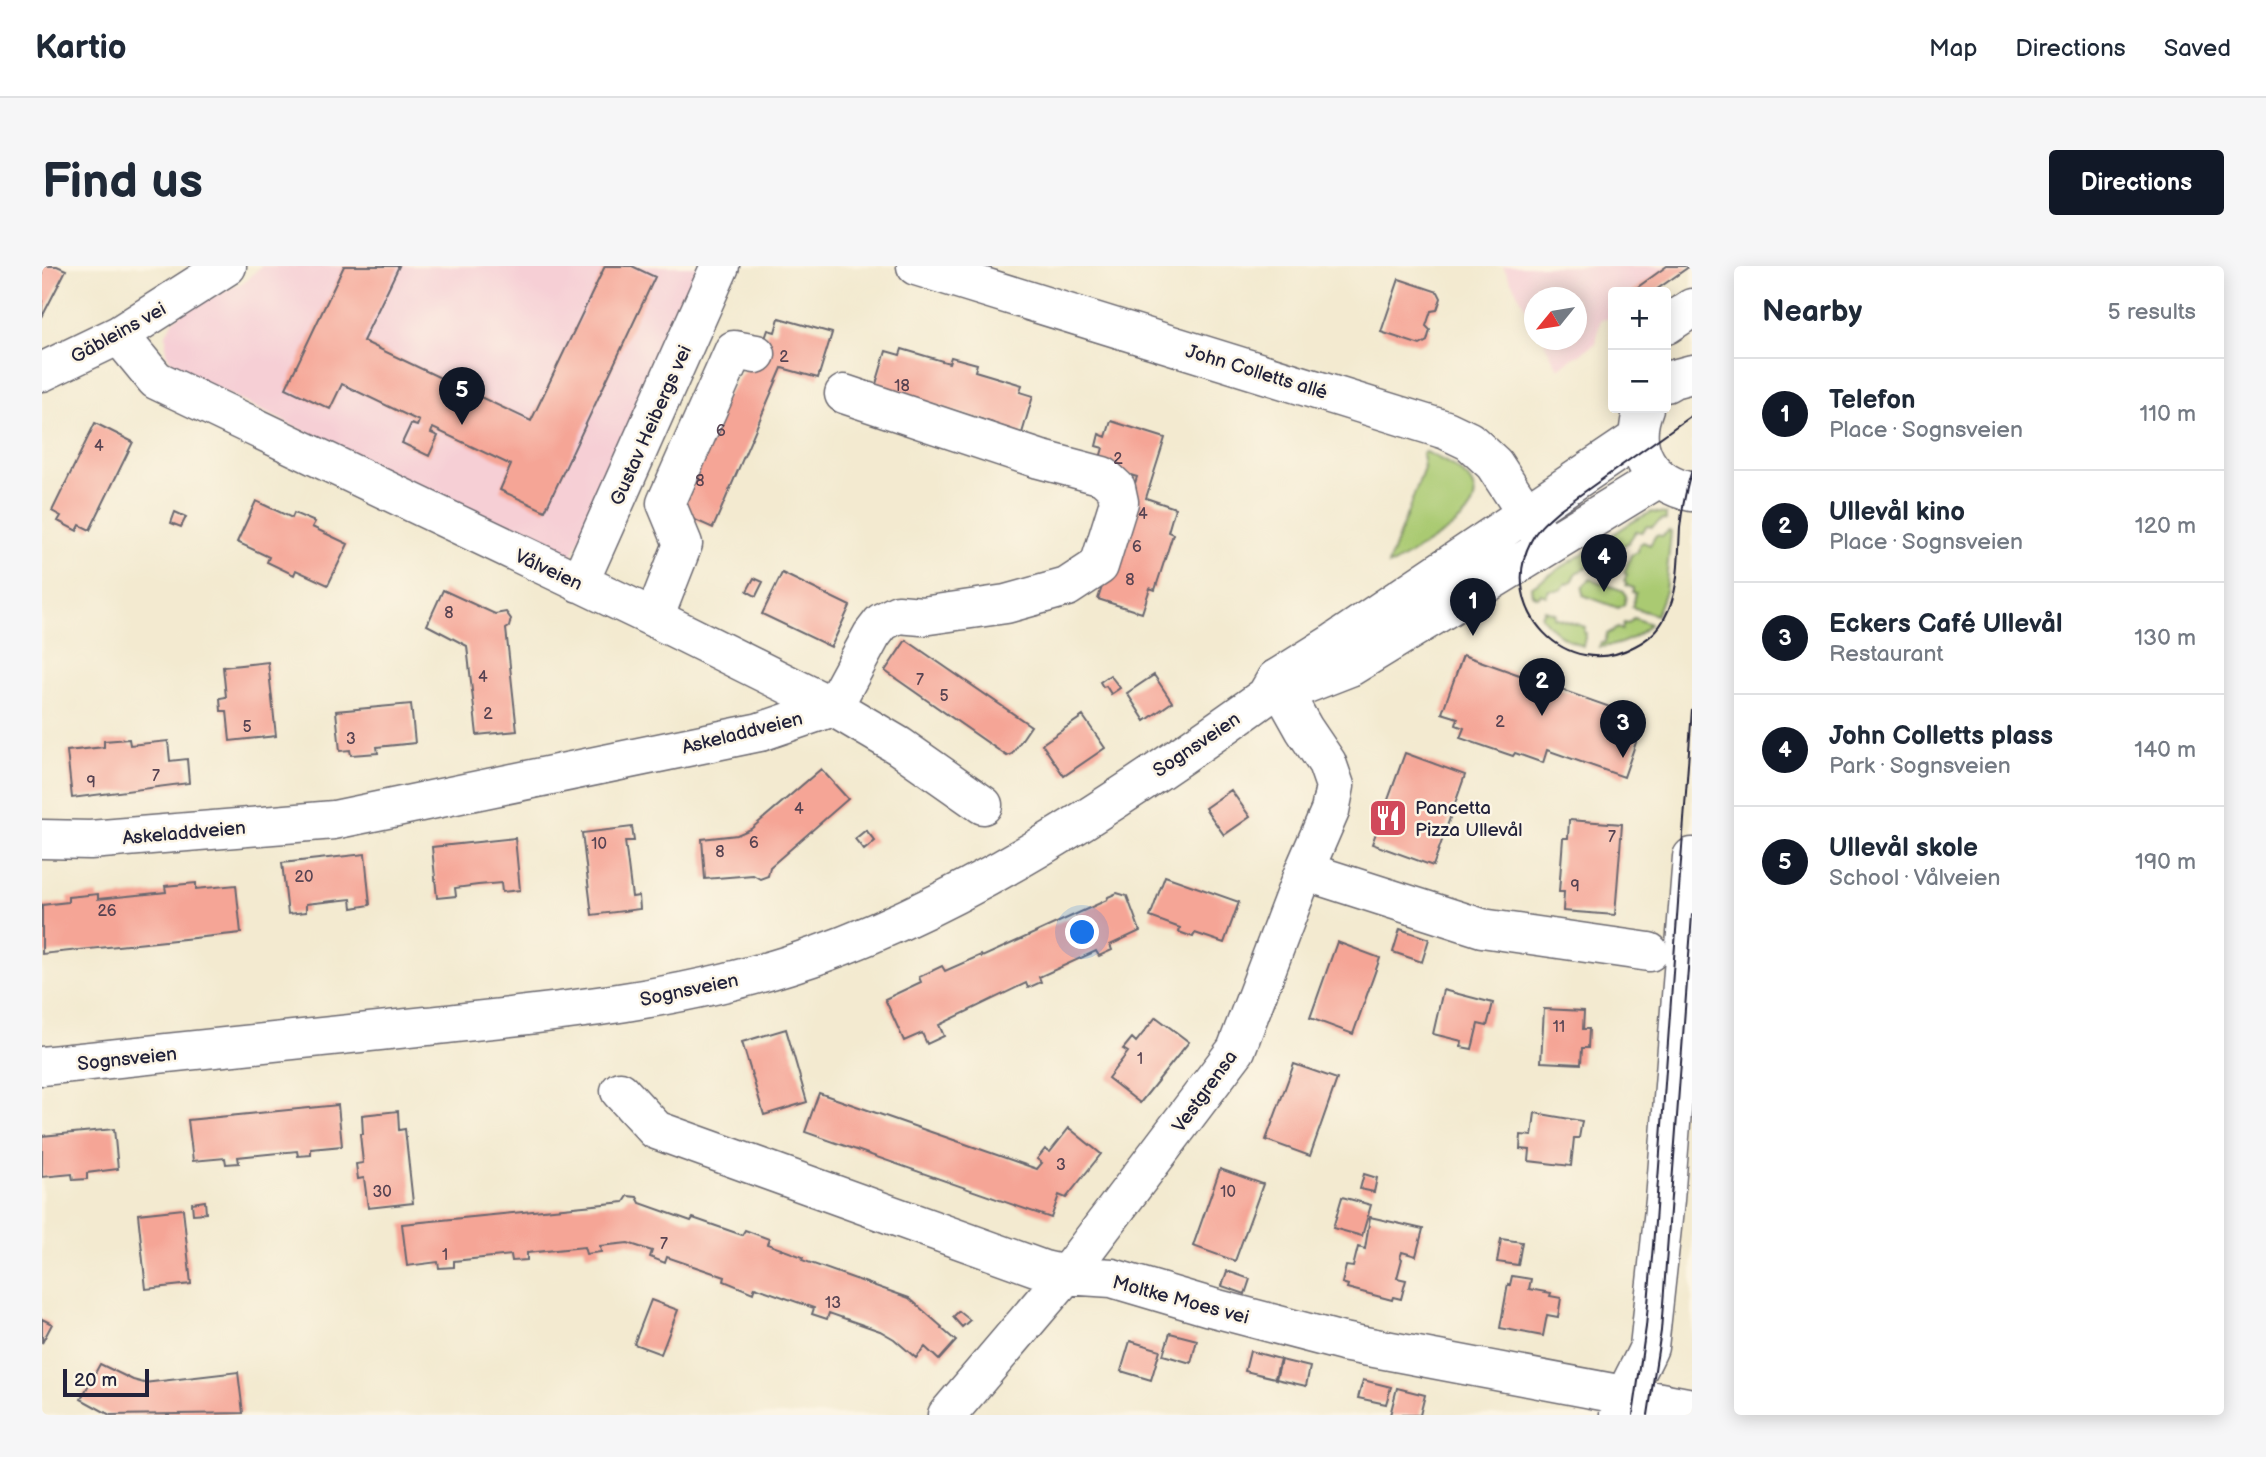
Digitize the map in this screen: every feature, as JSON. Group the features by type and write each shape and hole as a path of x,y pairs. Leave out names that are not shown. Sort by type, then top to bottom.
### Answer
{"street":[{"name":"Gäbleins vei","path":"42,372 119,335 227,266"},
{"name":"Gustav Heibergs vei","path":"579,583 720,266"},
{"name":"John Colletts allé","path":"916,266 983,275 1446,430 1469,441 1494,464 1548,547"},
{"path":"1671,322 1692,308"},
{"name":"Vålveien","path":"119,335 156,380 654,618 833,707 899,746 984,805"},
{"path":"654,618 683,544 666,503 734,350 756,354"},
{"path":"1671,380 1692,374"},
{"path":"833,707 872,635 882,622 898,614 922,616 1006,604 1067,587 1100,566 1119,502 1116,488 1103,476 1039,459 844,394"},
{"name":"Sognsveien","path":"42,1066 588,1008 701,989 791,964 886,927 979,881 1125,792 1275,689 1335,642 1526,513 1641,423"},
{"path":"1641,423 1641,452 1648,467 1675,485"},
{"name":"Sognsveien","path":"1275,689 1350,667 1548,547 1675,485"},
{"name":"Vestgrensa","path":"947,1415 1066,1275 1236,1050 1304,871 1330,811 1335,786 1327,763 1275,689"},
{"name":"Askeladdveien","path":"42,839 90,840 334,820 760,732 833,707"},
{"path":"1621,1405 1649,1347 1665,1200 1692,857"},
{"path":"1304,871 1482,928 1649,952"},
{"name":"Moltke Moes vei","path":"620,1091 656,1130 1044,1270 1066,1275 1112,1278 1343,1342 1621,1405 1692,1408"}],"shaded area":[{"path":"261,266 708,266 570,560 174,368 166,352 166,334 174,320 188,308 246,281"},
{"path":"1503,266 1687,266 1657,287 1608,287 1608,319 1600,320 1596,343 1587,349 1587,287 1524,287 1524,305"},
{"path":"1548,350 1585,350 1558,368"}],"green space":[{"path":"1425,452 1455,468 1471,483 1474,498 1468,512 1454,525 1394,564 1388,565 1424,468 1422,454"},
{"path":"1652,512 1666,514 1666,520 1662,519 1652,527 1647,526 1642,532 1636,531 1628,543 1618,548 1615,556 1607,560 1598,557 1594,565 1577,572 1573,580 1566,583 1561,590 1549,590 1546,596 1541,594 1538,597 1532,594 1531,587"},
{"path":"1669,531 1665,591 1656,615 1632,607 1636,593 1626,585 1624,581 1627,574 1624,573 1631,555 1638,552 1639,545 1643,542 1650,545 1656,535 1662,536"},
{"path":"1590,579 1624,591 1624,605 1618,608 1583,595 1583,586"},
{"path":"1544,610 1555,613 1554,617 1585,627 1583,646 1555,631 1541,616"},
{"path":"1634,618 1650,624 1627,641 1599,647 1601,643 1605,643 1607,634 1618,628 1622,630 1624,623 1628,624"}],"building":[{"path":"42,266 57,266 66,270 42,317"},
{"path":"344,266 399,266 363,341 531,421 605,266 632,266 655,277 545,511 500,490 511,465 433,428 431,433 438,436 429,456 402,443 411,424 417,426 419,421 342,384 330,409 286,388"},
{"path":"1667,266 1690,266 1660,287 1638,287"},
{"path":"1399,279 1438,292 1441,298 1437,310 1431,311 1426,326 1430,330 1427,341 1420,345 1381,332"},
{"path":"779,318 832,333 818,378 782,368 713,528 673,510 696,440 763,344 768,330 775,332"},
{"path":"902,349 949,363 951,357 977,364 975,371 1022,385 1020,392 1033,396 1020,440 991,431 993,423 904,396 873,394 886,351 900,355"},
{"path":"1111,421 1165,438 1146,498 1175,508 1168,532 1173,534 1155,590 1150,588 1142,613 1098,599 1137,477 1098,465 1103,448 1096,446 1099,434 1106,437"},
{"path":"95,423 133,442 90,530 80,525 77,531 58,521 61,516 52,511"},
{"path":"256,501 292,518 294,513 315,522 312,527 348,544 328,585 296,570 294,575 267,562 269,557 237,542"},
{"path":"175,512 186,517 181,527 171,523"},
{"path":"782,573 850,606 831,647 762,614"},
{"path":"754,578 763,582 756,596 747,591"},
{"path":"443,590 495,614 506,612 511,619 506,629 517,731 477,735 467,646 427,625"},
{"path":"906,640 1031,726 1012,754 1007,756 885,671"},
{"path":"1463,655 1644,719 1624,777 1547,750 1543,763 1460,738 1464,728 1456,725 1458,718 1442,713"},
{"path":"268,662 276,736 230,741 227,711 221,711 220,698 226,697 223,667"},
{"path":"1110,675 1120,688 1111,694 1100,682"},
{"path":"1154,675 1172,702 1145,721 1127,693"},
{"path":"411,704 415,743 377,747 378,753 351,755 350,750 340,751 336,711"},
{"path":"1083,716 1105,748 1064,776 1042,744"},
{"path":"129,739 130,745 168,741 170,761 187,759 189,783 72,798 67,751 104,747 104,741"},
{"path":"1405,753 1465,775 1433,866 1372,844"},
{"path":"821,769 848,799 770,867 768,876 760,879 753,875 705,879 702,839 737,835 751,829"},
{"path":"1231,790 1250,817 1224,835 1205,808"},
{"path":"1569,820 1622,824 1615,915 1563,911 1564,892 1559,892 1563,838 1568,838"},
{"path":"632,827 634,841 625,841 632,897 639,896 640,909 592,915 582,833"},
{"path":"866,830 875,841 864,850 855,839"},
{"path":"515,838 520,890 502,892 501,883 478,885 455,888 456,896 437,898 432,847"},
{"path":"365,854 370,905 352,908 351,899 306,904 306,912 288,914 282,863"},
{"path":"1165,876 1239,902 1224,943 1195,933 1193,937 1179,932 1180,928 1150,917"},
{"path":"196,883 196,889 236,885 241,933 42,954 42,905 68,902 68,897 98,894 98,899 166,892 165,886"},
{"path":"1117,893 1127,896 1140,931 1110,945 1112,950 1099,956 1096,951 1039,977 1041,982 1028,988 1026,983 939,1025 944,1036 927,1044 922,1033 904,1041 885,999 921,982 919,977 942,966 945,971 981,955 982,957"},
{"path":"1400,929 1429,939 1422,962 1393,952"},
{"path":"1337,942 1380,958 1353,1034 1310,1018"},
{"path":"1443,990 1493,1003 1487,1026 1478,1024 1472,1049 1461,1047 1462,1041 1433,1034"},
{"path":"1544,1009 1584,1011 1583,1029 1589,1029 1588,1048 1582,1048 1581,1064 1541,1062"},
{"path":"1156,1017 1189,1042 1140,1103 1108,1078 1128,1052 1123,1049 1132,1038 1136,1042"},
{"path":"786,1029 807,1102 764,1115 742,1042"},
{"path":"1294,1064 1337,1079 1310,1156 1266,1140"},
{"path":"819,1093 1037,1169 1042,1163 1037,1159 1045,1149 1050,1152 1069,1128 1101,1154 1066,1198 1059,1195 1051,1218 805,1132"},
{"path":"338,1105 342,1146 311,1149 311,1155 298,1156 297,1151 238,1157 239,1163 226,1164 225,1158 193,1161 188,1120"},
{"path":"398,1111 399,1130 405,1129 413,1203 368,1208 364,1178 358,1179 356,1164 363,1163 360,1134 363,1134 362,1115"},
{"path":"1535,1113 1582,1121 1579,1138 1574,1138 1571,1166 1529,1161 1530,1150 1520,1149 1521,1135 1532,1136"},
{"path":"114,1129 118,1169 87,1173 87,1179 73,1180 72,1174 42,1177 42,1136"},
{"path":"1220,1169 1263,1184 1235,1261 1193,1246"},
{"path":"1364,1174 1377,1178 1374,1192 1360,1189"},
{"path":"628,1196 637,1197 640,1203 691,1221 693,1218 742,1235 745,1230 769,1239 767,1244 803,1257 802,1260 909,1298 956,1341 939,1360 925,1347 916,1358 880,1331 829,1313 827,1319 812,1314 814,1308 755,1287 753,1293 724,1281 725,1277 667,1257 665,1263 650,1257 652,1251 628,1243 600,1246 601,1252 586,1254 584,1247 527,1253 527,1260 512,1261 511,1255 454,1261 454,1267 439,1268 438,1262 407,1266 402,1224 624,1202"},
{"path":"1342,1197 1371,1205 1362,1236 1333,1228"},
{"path":"205,1201 206,1213 193,1214 192,1203"},
{"path":"183,1209 191,1284 146,1289 138,1214"},
{"path":"1370,1217 1423,1229 1416,1256 1402,1252 1400,1258 1402,1259 1397,1278 1406,1280 1401,1299 1393,1297 1392,1300 1347,1288 1348,1285 1342,1283 1346,1266 1353,1267 1358,1247 1365,1249"},
{"path":"1501,1239 1522,1242 1518,1265 1497,1262"},
{"path":"1227,1271 1250,1279 1245,1294 1222,1286"},
{"path":"1512,1276 1531,1279 1529,1289 1551,1293 1550,1296 1561,1298 1558,1317 1547,1315 1543,1336 1500,1328"},
{"path":"651,1300 678,1310 661,1354 634,1344"},
{"path":"959,1311 970,1320 962,1327 953,1317"},
{"path":"42,1319 52,1324 42,1343"},
{"path":"1170,1333 1197,1340 1191,1363 1163,1355"},
{"path":"1130,1341 1160,1350 1151,1380 1121,1371"},
{"path":"1250,1351 1280,1359 1275,1378 1245,1371"},
{"path":"1281,1360 1310,1367 1306,1386 1276,1379"},
{"path":"100,1364 144,1383 238,1372 243,1413 110,1415 81,1399"},
{"path":"1363,1380 1391,1387 1386,1404 1358,1398"},
{"path":"1397,1388 1425,1395 1420,1415 1390,1415"}],"tram line":[{"path":"1692,415 1559,510 1534,536 1523,566 1523,591 1530,614 1544,633 1563,647 1585,655 1609,655 1635,646 1656,630 1665,617 1673,596 1682,513 1692,470"},
{"path":"1633,1415 1646,1327 1655,1222 1692,709"},
{"path":"1648,1415 1661,1331 1692,915"}],"place":[{"name":"Ullevål skole","path":"462,425"},
{"name":"John Colletts plass","path":"1604,592"},
{"name":"Telefon","path":"1473,636"},
{"name":"Ullevål kino","path":"1542,716"},
{"name":"Eckers Café Ullevål","path":"1623,758"},
{"name":"Pancetta Pizza Ullevål","path":"1388,818"}]}
